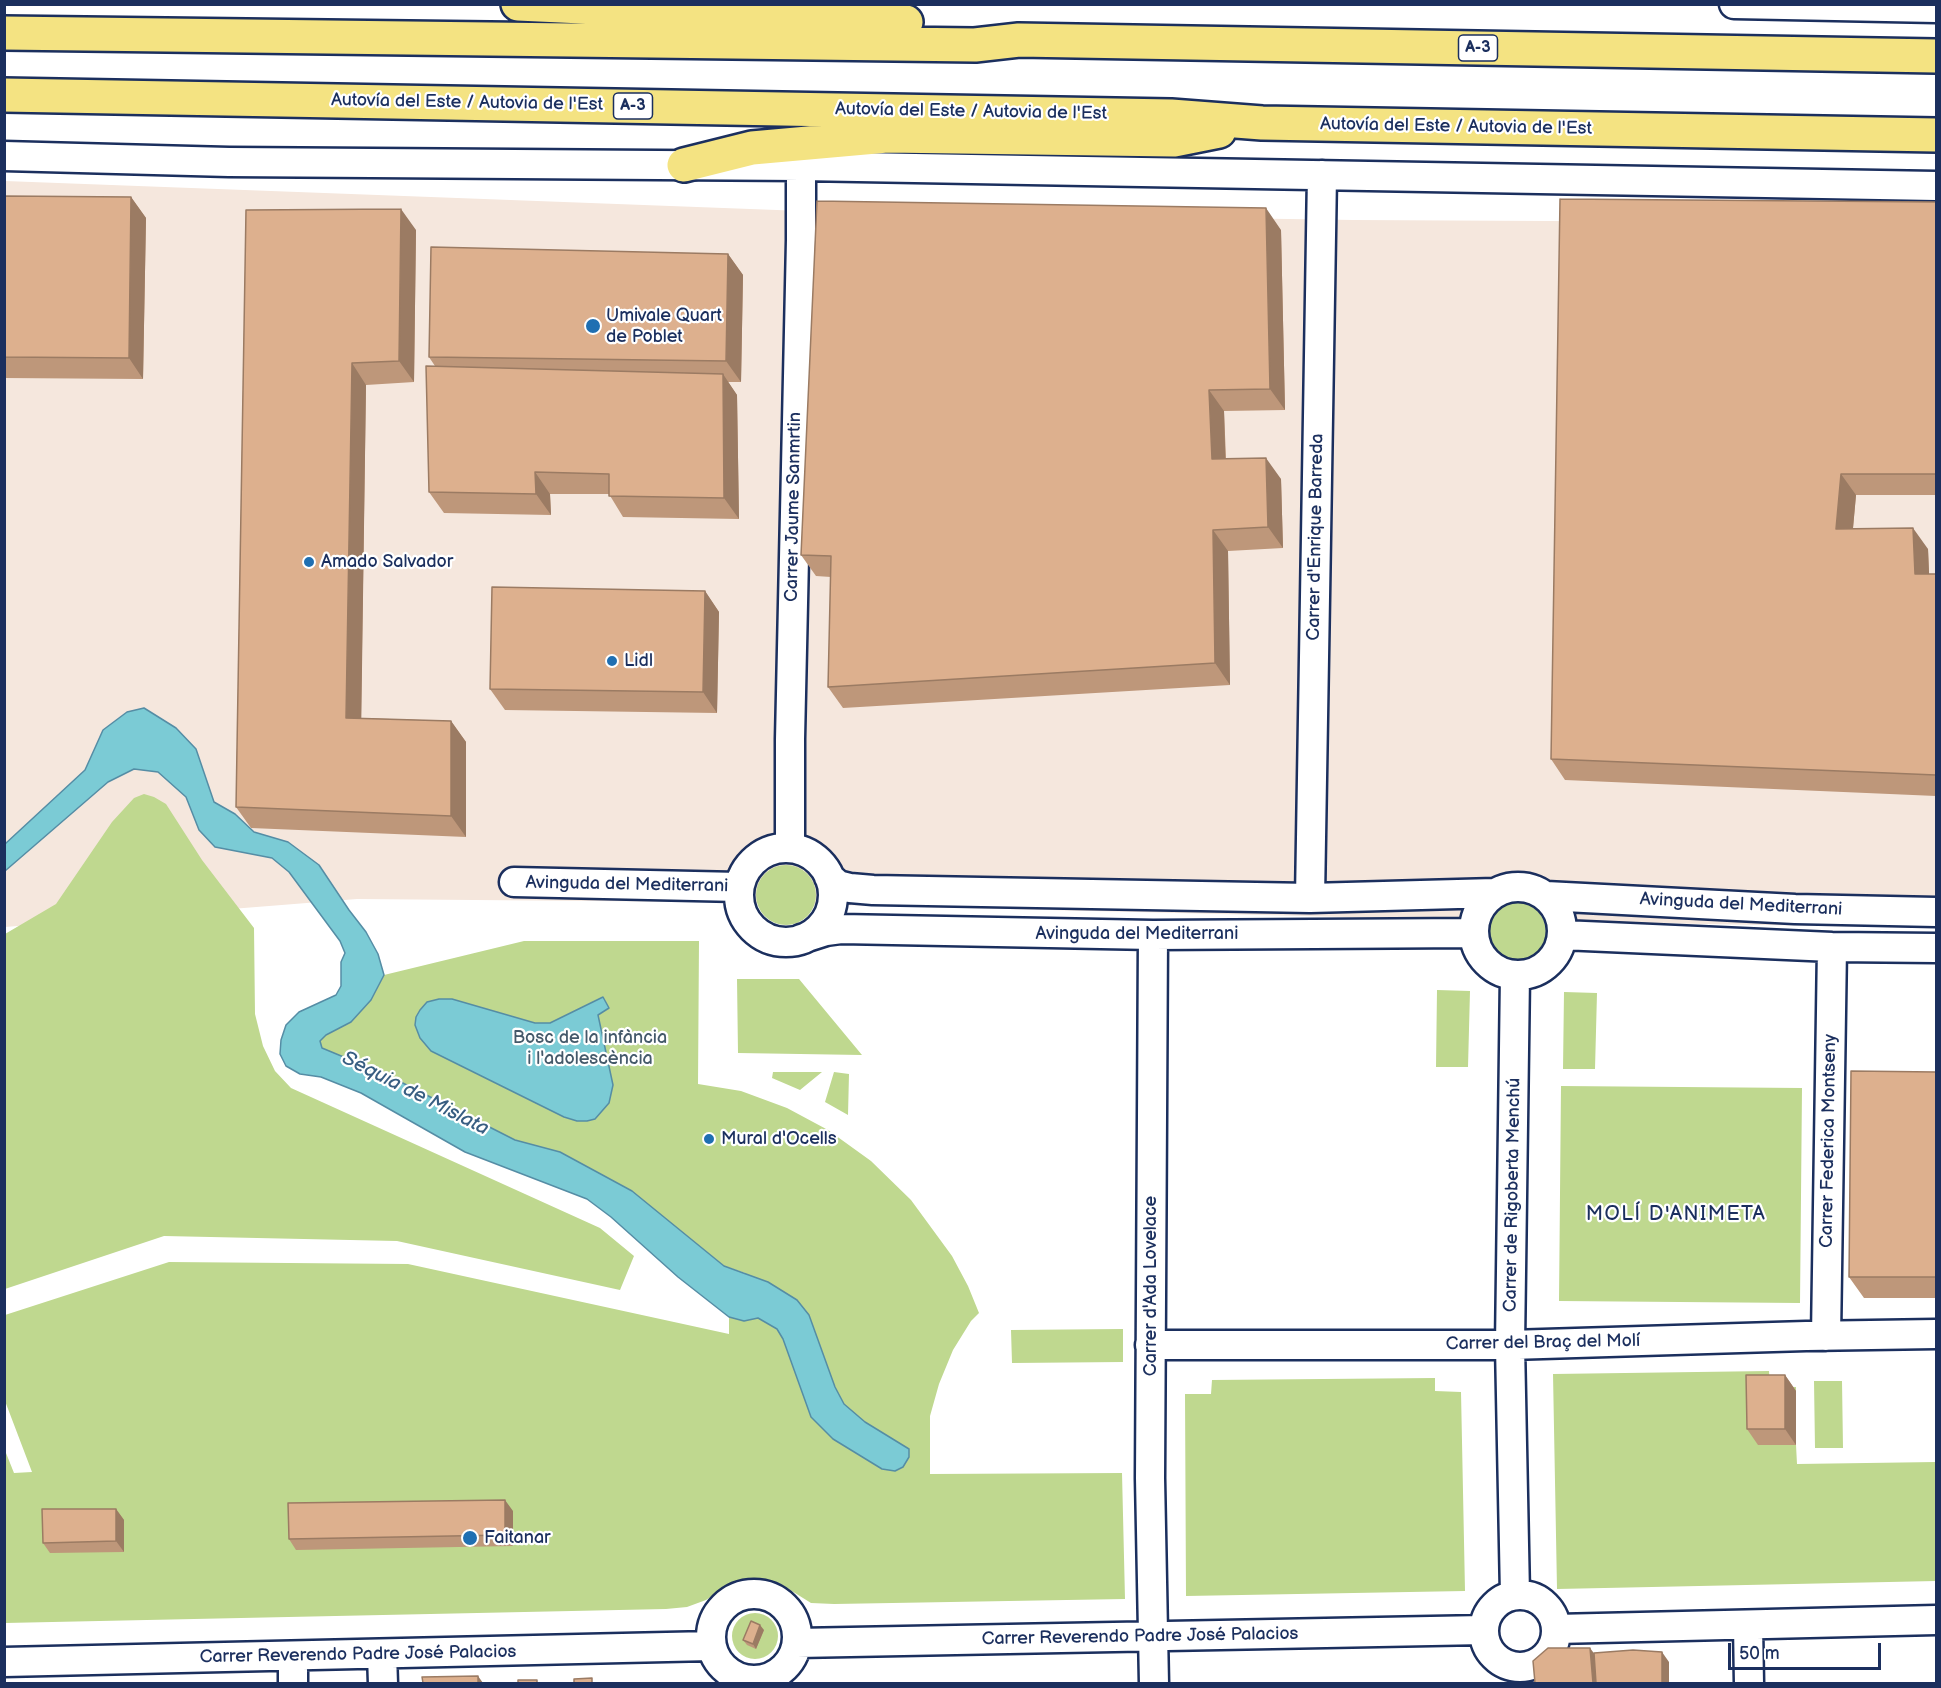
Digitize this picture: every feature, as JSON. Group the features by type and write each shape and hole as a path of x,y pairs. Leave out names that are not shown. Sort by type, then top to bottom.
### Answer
{"highway":[{"path":"518,4 802,19 976,24 1019,40"},
{"name":"A-3","path":"4,33 975,45 1019,40 1936,56"},
{"name":"Autovía del Este / Autovia de l'Est","path":"4,95 1159,116 1262,123 1936,135"},
{"path":"684,165 752,148 887,136 1174,140 1262,123"}],"street":[{"path":"1734,4 1936,8"},
{"path":"4,156 229,162 801,166 1936,186"},
{"name":"Carrer Jaume Sanmrtin","path":"790,848 789,786 801,166"},
{"name":"Carrer d'Enrique Barreda","path":"1310,898 1322,175"},
{"path":"790,848 802,851 814,857 829,877 832,892 831,907 825,921 814,932 801,939 787,942 760,935 742,914 739,901 744,874 752,862 763,854 776,849 790,848"},
{"name":"Avinguda del Mediterrani","path":"829,877 838,885 873,890 1310,898 1495,893"},
{"name":"Avinguda del Mediterrani","path":"514,882 740,887"},
{"path":"1521,887 1546,896 1552,902 1560,918 1562,935 1551,959 1541,968 1515,975 1495,968 1487,962 1480,953 1474,933 1479,909 1486,900 1495,893 1508,888 1521,887"},
{"name":"Avinguda del Mediterrani","path":"1546,896 1795,909 1936,912"},
{"name":"Avinguda del Mediterrani","path":"801,939 841,929 1153,935 1474,933"},
{"name":"Carrer d'Ada Lovelace","path":"1153,935 1150,1478 1154,1683"},
{"name":"Avinguda del Mediterrani","path":"1562,935 1832,947 1936,948"},
{"name":"Carrer Federica Montseny","path":"1826,1336 1832,947"},
{"name":"Carrer de Rigoberta Menchú","path":"1515,975 1510,1345 1515,1595"},
{"name":"Carrer del Braç del Molí","path":"1150,1345 1510,1345 1936,1334"},
{"path":"753,1593 767,1596 781,1603 791,1614 796,1628 797,1643 787,1665 778,1673 755,1682 732,1675 722,1667 711,1646 711,1630 715,1616 725,1605 738,1597 753,1593"},
{"path":"1515,1595 1535,1598 1543,1603 1549,1610 1556,1629 1551,1650 1543,1658 1514,1675 1489,1651 1484,1630 1485,1620 1497,1603 1515,1595"},
{"path":"1556,1629 1936,1620"},
{"path":"1748,1624 1749,1683"},
{"name":"Carrer Reverendo Padre José Palacios","path":"797,1643 1484,1630"},
{"name":"Carrer Reverendo Padre José Palacios","path":"4,1662 293,1670 382,1654 711,1646"},
{"path":"382,1654 383,1683"}],"shaded area":[{"path":"5,181 830,212 1354,220 1936,223 1936,928 709,902 357,899 5,927"}],"green space":[{"path":"144,794 166,804 202,860 254,928 255,1014 263,1046 275,1071 291,1088 600,1228 634,1256 620,1290 397,1241 164,1236 5,1289 5,934 56,904 112,822 134,798"},
{"path":"786,865 807,874 816,895 807,916 786,925 765,916 756,895 765,874"},
{"path":"1516,902 1533,907 1541,915 1546,932 1541,949 1533,957 1516,962 1499,957 1491,949 1486,932 1491,915 1499,907"},
{"name":"Bosc de la infància i l'adolescència","path":"524,941 699,941 698,1084 741,1091 787,1108 828,1130 871,1161 911,1200 952,1256 968,1286 979,1313 971,1321 953,1350 939,1384 930,1416 930,1474 1122,1473 1125,1599 811,1603 779,1583 763,1580 740,1582 687,1607 666,1609 5,1623 4,1448 14,1473 32,1472 5,1401 5,1315 169,1262 408,1264 729,1334 729,1317 745,1273 724,1266 693,1241 560,1152 515,1140 387,1075 322,1048 320,1041 326,1035 351,1022 371,1000 384,975"},
{"path":"737,979 799,979 862,1055 738,1053"},
{"path":"1437,990 1470,991 1468,1067 1436,1067"},
{"path":"1564,992 1597,993 1595,1069 1563,1069"},
{"path":"773,1072 822,1072 800,1090 772,1078"},
{"path":"834,1072 849,1074 848,1115 825,1102"},
{"path":"1561,1086 1802,1088 1800,1303 1559,1301"},
{"path":"1123,1329 1123,1362 1012,1363 1011,1330"},
{"path":"1769,1371 1770,1386 1796,1387 1796,1391 1757,1391 1796,1445 1797,1464 1936,1462 1936,1581 1557,1589 1553,1374"},
{"path":"1435,1378 1435,1391 1461,1392 1465,1591 1186,1596 1185,1394 1211,1394 1212,1380"},
{"path":"1814,1381 1842,1381 1843,1448 1815,1448"},
{"path":"755,1613 771,1620 778,1636 771,1652 755,1659 739,1652 732,1636 739,1620"}],"water":[{"name":"Séquia de Mislata","path":"144,708 176,728 196,749 214,802 235,814 254,832 288,842 319,865 366,932 378,954 384,975 371,1000 351,1022 326,1035 320,1041 322,1048 387,1075 515,1140 560,1152 632,1191 724,1266 768,1282 797,1300 809,1315 835,1387 844,1404 865,1422 909,1449 909,1457 903,1467 895,1471 882,1469 833,1439 811,1417 783,1339 777,1329 758,1318 744,1321 729,1317 678,1277 611,1217 587,1199 465,1152 361,1093 321,1077 300,1074 286,1066 280,1054 281,1040 286,1025 299,1012 336,995 341,986 341,962 345,953 340,941 289,872 272,858 215,847 199,830 186,797 158,772 134,769 108,782 5,871 5,844 85,770 103,730 127,712"},
{"path":"603,997 609,1008 598,1015 613,1085 609,1103 595,1119 587,1121 564,1117 431,1051 420,1038 415,1025 416,1017 427,1002 439,999 452,999 535,1023 550,1023"}],"building":[{"path":"4,196 131,197 129,358 4,357"},
{"path":"1560,199 1936,202 1936,474 1841,474 1836,529 1913,528 1915,574 1936,574 1936,775 1551,759"},
{"path":"817,201 1266,208 1270,389 1209,390 1212,459 1266,458 1268,527 1213,530 1215,663 828,687 831,556 801,555"},
{"name":"Amado Salvador","path":"401,209 399,361 352,363 346,718 451,721 451,816 236,807 246,210"},
{"name":"Umivale Quart de Poblet","path":"431,247 728,254 726,361 429,357"},
{"path":"426,366 723,374 724,498 609,496 609,474 535,472 536,494 429,492"},
{"name":"Lidl","path":"492,587 705,591 703,692 490,689"},
{"path":"1851,1071 1936,1072 1936,1277 1849,1277"},
{"path":"1746,1375 1785,1375 1785,1429 1747,1429"},
{"path":"505,1500 505,1535 289,1539 288,1503"},
{"path":"42,1509 116,1509 116,1541 43,1543"},
{"path":"751,1621 760,1625 753,1644 743,1640"},
{"path":"1548,1648 1590,1648 1593,1683 1535,1683 1533,1661"},
{"path":"1633,1650 1662,1652 1662,1683 1596,1683 1594,1653"},
{"path":"478,1676 478,1683 423,1683 422,1677"},
{"path":"592,1678 592,1683 574,1683 574,1679"},
{"path":"518,1680 537,1680 537,1683 518,1683"}],"place":[{"name":"Umivale Quart de Poblet","path":"593,326"},
{"name":"Amado Salvador","path":"309,562"},
{"name":"Lidl","path":"612,661"},
{"name":"Mural d'Ocells","path":"709,1139"},
{"name":"Faitanar","path":"470,1538"}],"district":[{"name":"MOLÍ D'ANIMETA","path":"1676,1215"}]}
